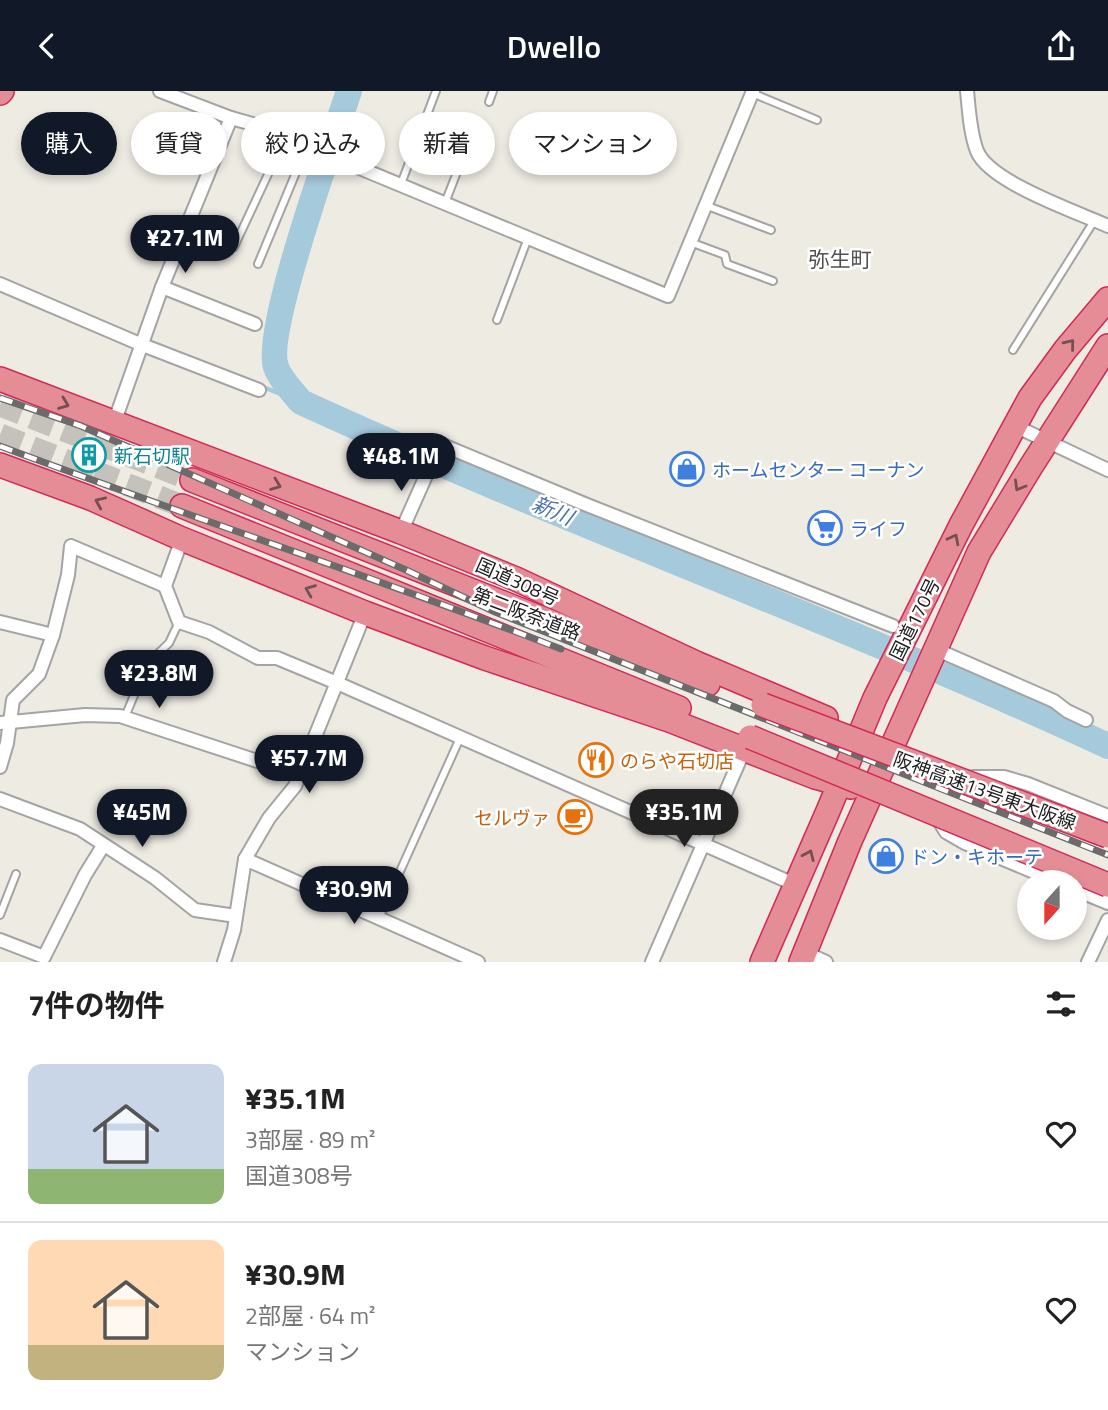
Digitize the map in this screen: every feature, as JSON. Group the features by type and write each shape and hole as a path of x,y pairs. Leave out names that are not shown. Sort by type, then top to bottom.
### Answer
{"highway":[{"name":"国道170号","path":"762,962 844,780 896,644 1030,398 1108,299"},
{"name":"国道170号","path":"802,957 892,745 979,551 1108,346"},
{"name":"国道308号","path":"0,379 516,579 861,738 892,745 1108,829"},
{"path":"0,465 90,498 182,539 365,613 485,658 669,720 815,777 844,780 871,794 1108,886"},
{"name":"第二阪奈道路","path":"696,663 376,538 192,480 370,552 861,738"},
{"name":"第二阪奈道路","path":"669,720 354,593 182,506 844,780"},
{"name":"阪神高速13号東大阪線","path":"861,738 1108,836"},
{"path":"892,745 911,768 1108,844"},
{"name":"阪神高速13号東大阪線","path":"844,780 1108,886"}],"street":[{"path":"160,91 241,121"},
{"path":"967,91 977,153 996,172 1028,192 1108,226"},
{"path":"377,175 667,296 752,92"},
{"path":"114,423 140,344 231,118"},
{"path":"0,283 140,344 259,390"},
{"path":"162,287 255,324"},
{"path":"1015,426 1108,470"},
{"path":"401,533 440,444 587,505 896,644"},
{"path":"182,539 165,586 179,622 209,632 258,657 277,658 337,683 796,884"},
{"path":"0,767 7,743 4,722 13,700 39,674 54,635 68,575 71,545 165,586"},
{"path":"224,962 236,916 245,859 269,818 295,786 365,613"},
{"path":"0,622 54,635"},
{"path":"930,661 1054,701 1086,720"},
{"path":"4,722 85,715 125,717 300,775"},
{"path":"652,962 745,748"},
{"path":"973,777 1004,777 1108,816"},
{"path":"0,799 80,829 155,878 195,909 236,916"},
{"path":"938,819 946,832 965,843 1029,870"},
{"path":"0,940 44,957 85,875 103,846"},
{"path":"245,859 478,962"},
{"path":"1087,894 1108,903"},
{"path":"1088,962 1108,920"},
{"path":"802,957 827,962"}],"lane":[{"path":"401,185 436,91"},
{"path":"489,102 493,91"},
{"path":"752,92 817,120"},
{"path":"234,247 268,175"},
{"path":"258,264 295,175"},
{"path":"445,204 456,175"},
{"path":"705,205 771,230"},
{"path":"1013,350 1094,220"},
{"path":"497,320 528,238"},
{"path":"690,242 725,255 727,264 773,281"},
{"path":"125,717 147,664 169,643 179,622"},
{"path":"379,918 460,737"},
{"path":"0,915 16,874"}],"waterway":[{"name":"新川","path":"349,91 289,276 275,347 278,372 301,402 502,490 908,658 1108,746"},
{"path":"263,387 301,402"}],"tunnel":[{"path":"0,405 192,480"},
{"path":"79,493 108,421"},
{"path":"0,435 182,506"}],"railway":[{"path":"0,398 81,426 495,612 1108,855"},
{"path":"0,446 561,649"}],"place":[{"name":"新石切駅","path":"89,455"},
{"name":"ホームセンター コーナン","path":"687,469"},
{"name":"ライフ","path":"825,528"},
{"name":"のらや石切店","path":"596,760"},
{"name":"セルヴァ","path":"575,817"},
{"name":"ドン・キホーテ","path":"886,856"}],"district":[{"name":"弥生町","path":"840,259"}]}
